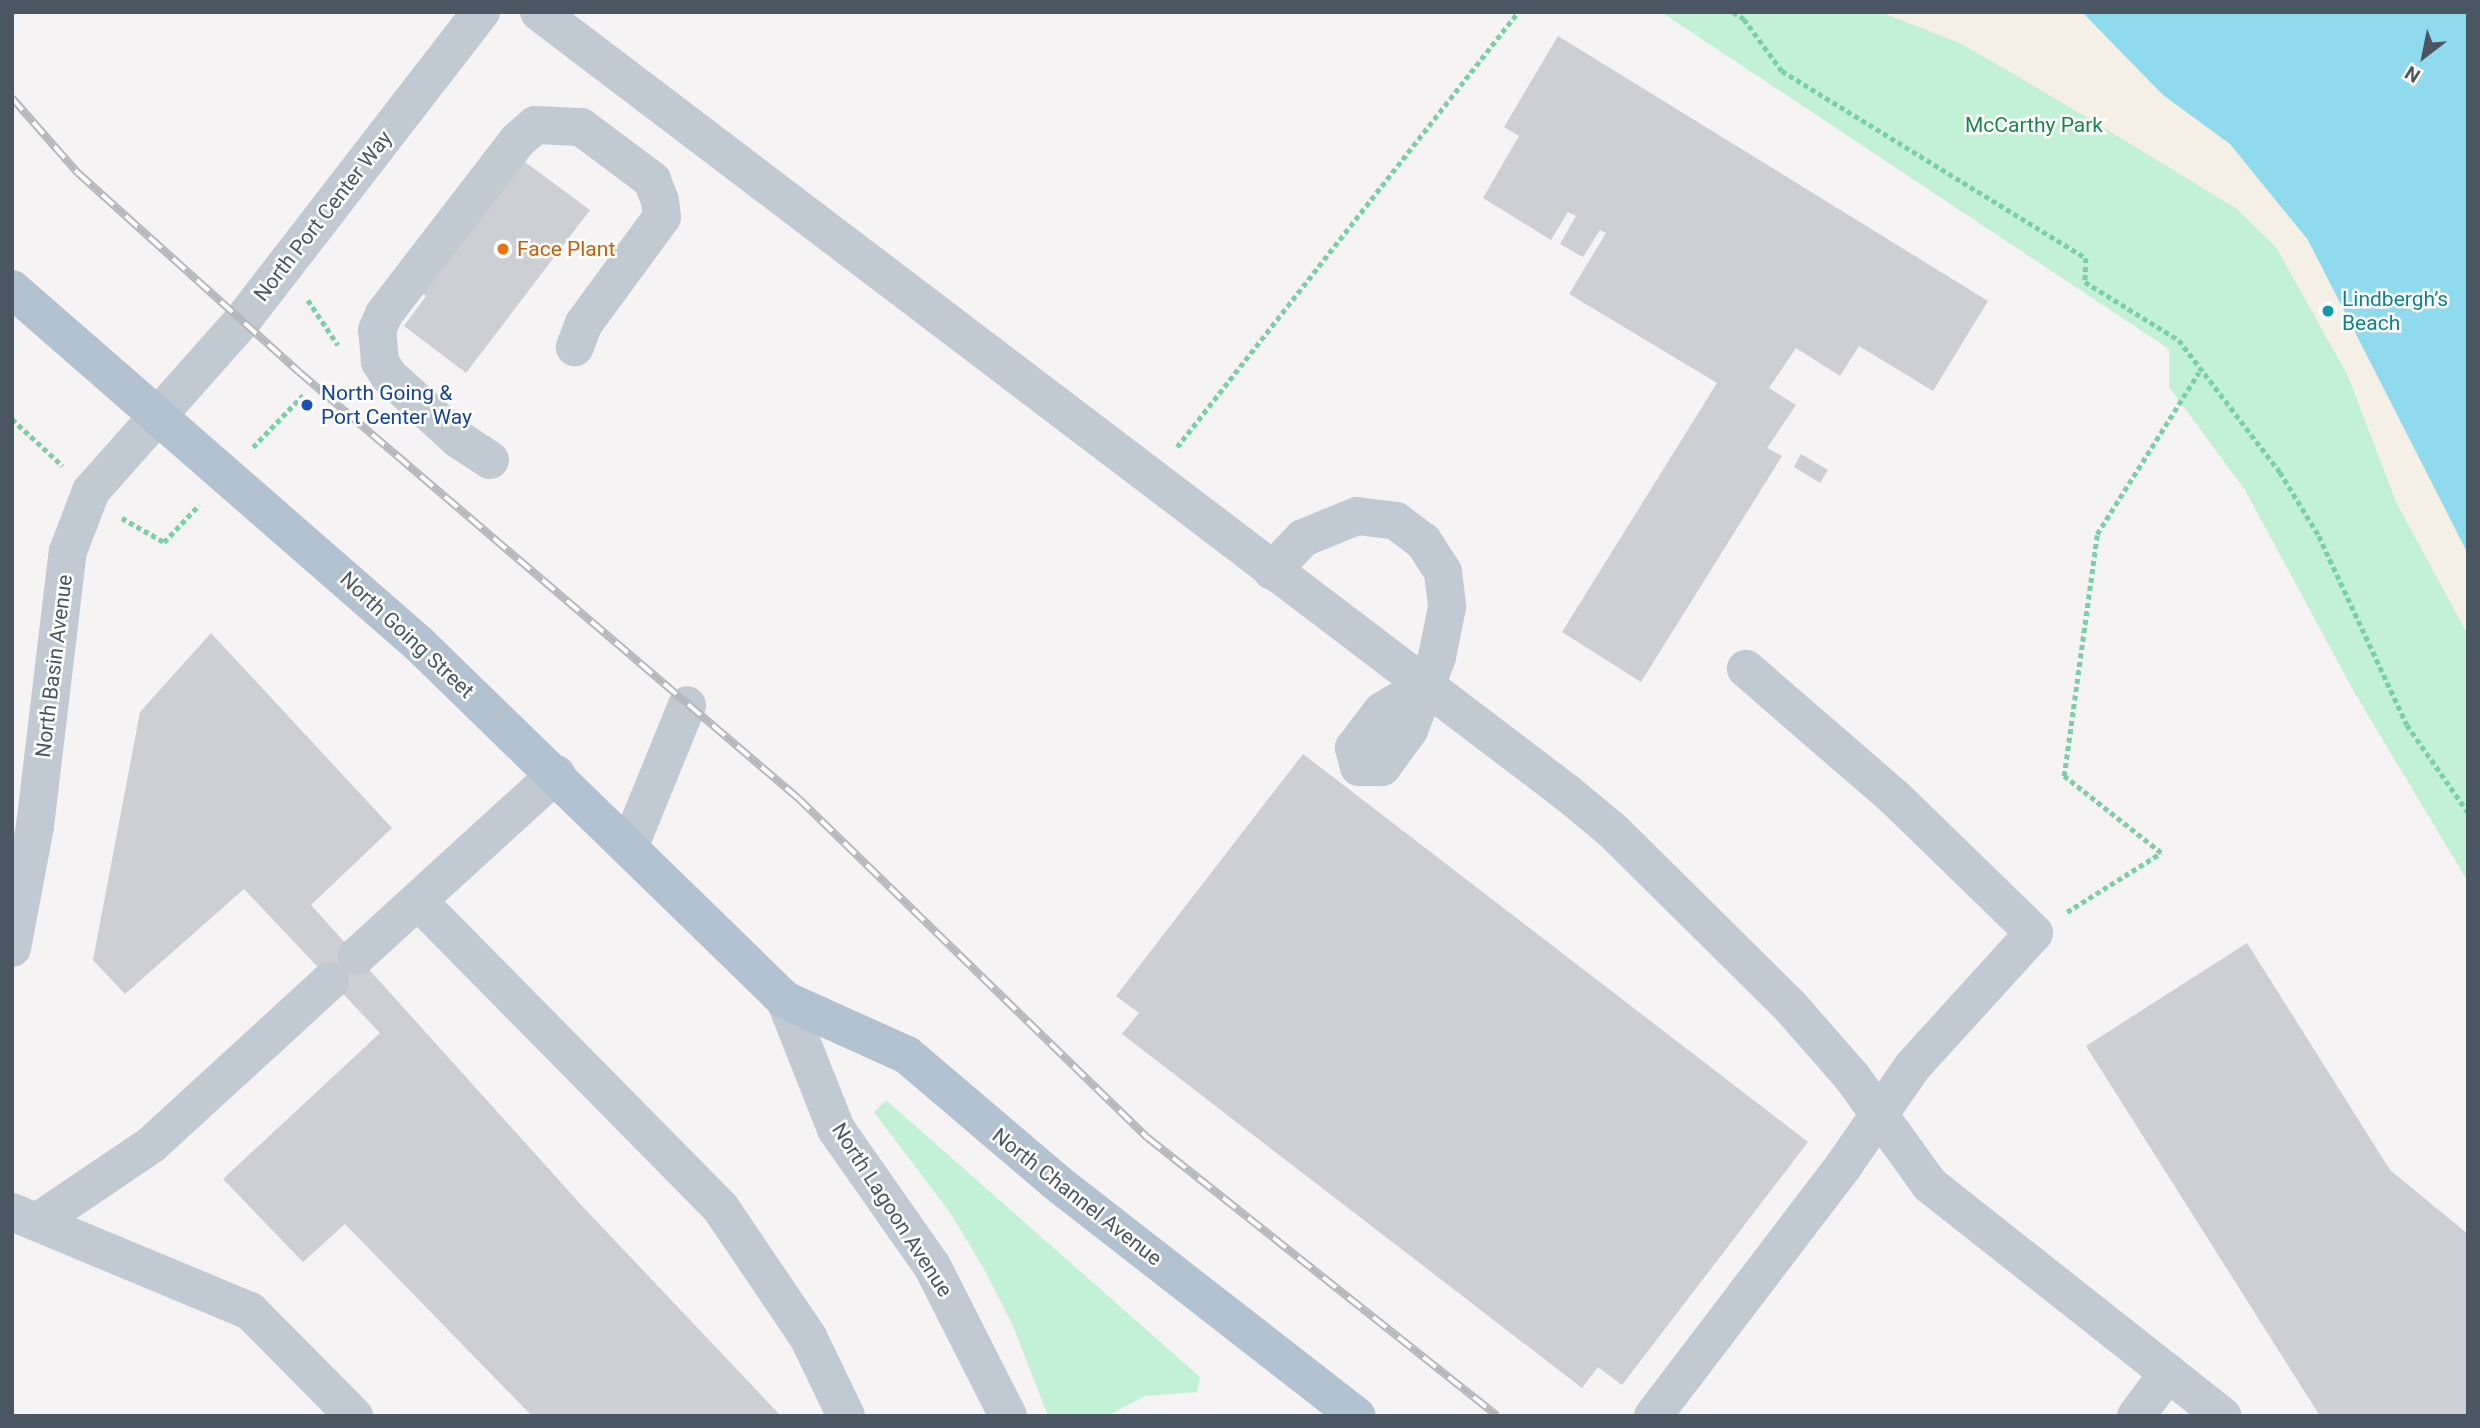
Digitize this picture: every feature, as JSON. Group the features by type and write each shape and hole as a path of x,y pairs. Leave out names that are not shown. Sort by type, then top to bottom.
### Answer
{"main road":[{"name":"North Going Street","path":"12,289 159,413 418,643 630,845 785,1000"},
{"name":"North Channel Avenue","path":"785,1000 907,1055 1056,1182 1357,1416"}],"street":[{"name":"North Port Center Way","path":"159,413 242,321 481,12"},
{"path":"539,12 1613,831 1789,1005 1879,1114 1930,1185 2223,1416"},
{"path":"490,460 458,439 389,376 376,346 384,314 518,140 535,125 581,127 652,180 662,217 584,323 575,347"},
{"name":"North Basin Avenue","path":"12,947 35,826 68,551 90,491 159,413"},
{"path":"1272,571 1303,538 1357,516 1396,521 1423,541 1443,572 1447,607 1437,657 1409,730 1382,767 1352,776"},
{"path":"1653,1416 1912,1067 2034,933 1894,797 1746,669"},
{"path":"630,845 687,705"},
{"path":"24,1217 151,1145 556,774"},
{"path":"418,901 720,1207 808,1337 846,1416"},
{"name":"North Lagoon Avenue","path":"785,1000 836,1129 932,1266 1008,1416"},
{"path":"24,1217 250,1311 354,1416"},
{"path":"2136,1416 2168,1373"}],"path":[{"path":"1152,479 1518,12"},
{"path":"1733,12 1744,19 1782,71 2086,258 2085,282 2179,340 2199,372 2280,472 2313,526 2407,725 2468,812"},
{"path":"2034,933 2161,853 2064,776 2097,534 2199,372"},
{"path":"12,419 25,433"}],"green space":[{"name":"McCarthy Park","path":"1661,12 2082,12 2163,95 2230,144 2468,554 2468,882 2354,692 2245,490 2169,387 2169,349"},
{"path":"886,1100 1200,1377 1197,1392 1145,1396 1107,1416 1048,1416 1013,1326 984,1269 951,1214 874,1112"}],"sand":[{"name":"Lindbergh’s Beach","path":"1881,12 2082,12 2163,95 2230,144 2308,240 2468,554 2468,635 2396,502 2348,376 2276,247 2237,209 2088,118 1962,44"}],"water":[{"path":"2082,12 2468,12 2468,554 2308,240 2230,144 2163,95"}],"building":[{"path":"1558,36 1988,301 1933,391 1859,346 1840,376 1796,348 1769,388 1796,405 1767,448 1782,456 1641,682 1562,632 1717,383 1569,294 1606,233 1600,230 1583,257 1560,244 1576,216 1568,212 1551,240 1483,198 1519,136 1504,127"},
{"name":"Face Plant","path":"517,156 590,210 466,373 404,326 426,296 416,288"},
{"path":"1801,454 1828,470 1820,483 1794,467"},
{"path":"211,633 392,828 311,905 583,1207 781,1416 532,1416 345,1224 303,1262 223,1179 380,1033 244,889 125,994 93,960 140,712"},
{"path":"1303,754 1808,1142 1622,1385 1598,1367 1582,1388 1122,1034 1139,1013 1116,996"},
{"path":"2247,943 2390,1170 2468,1234 2468,1416 2320,1416 2086,1046"}],"railway":[{"path":"12,98 78,173 299,372 798,798 1148,1138 1497,1416"}],"place":[{"name":"Face Plant","path":"503,249"},
{"name":"Lindbergh’s Beach","path":"2328,311"},
{"name":"North Going & Port Center Way","path":"307,405"}]}
